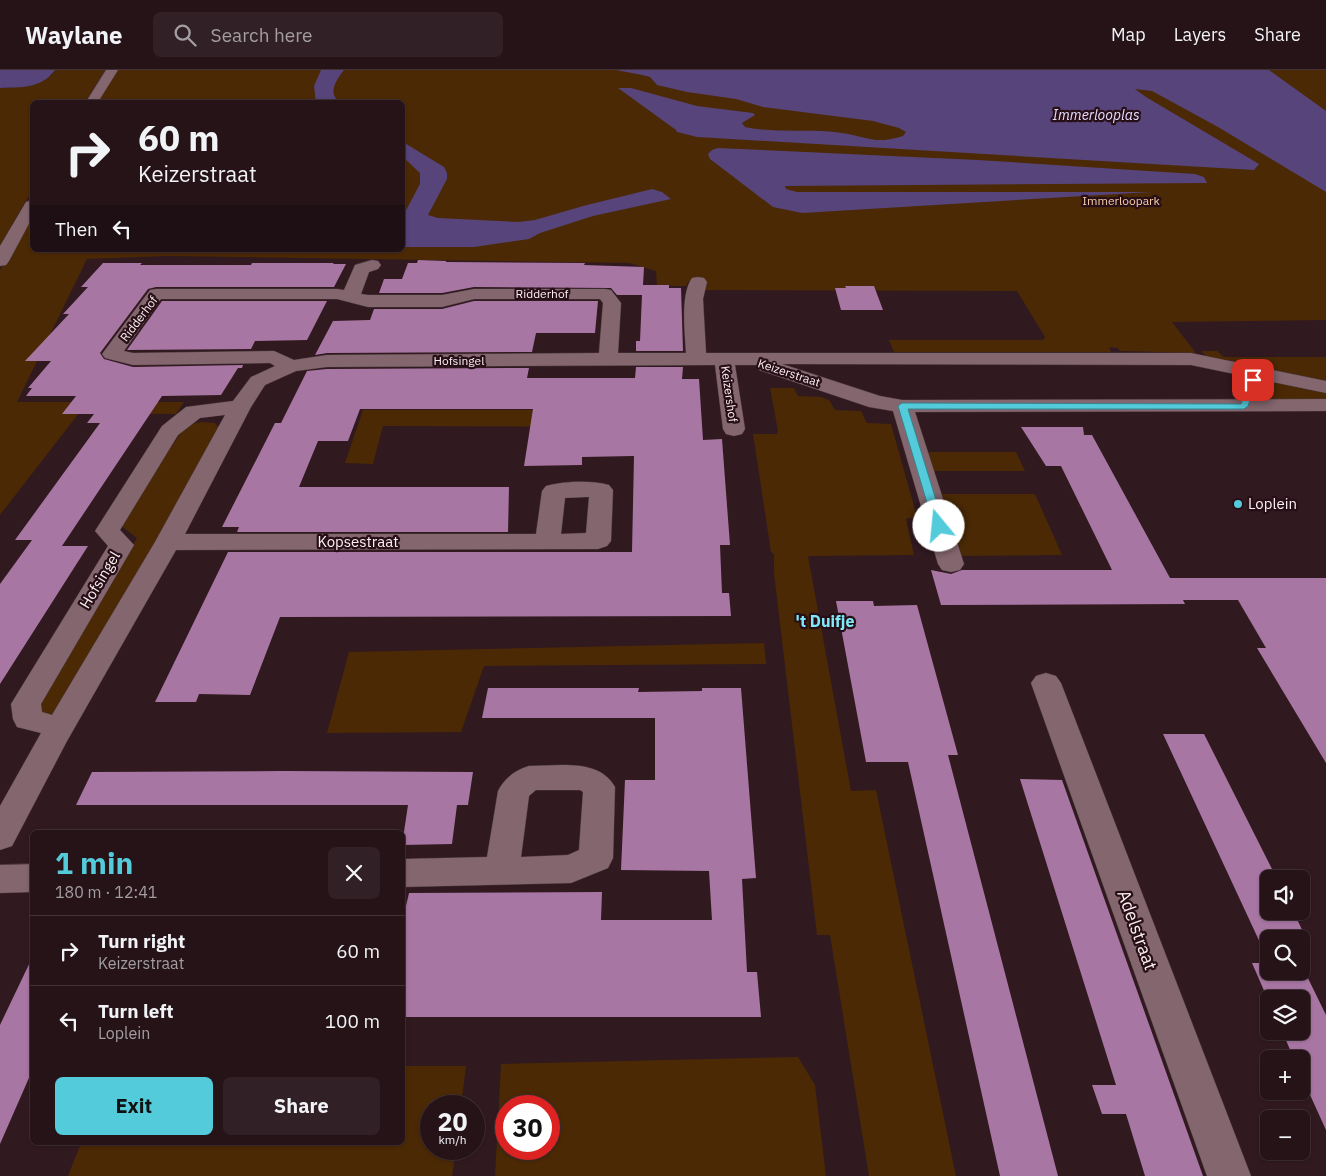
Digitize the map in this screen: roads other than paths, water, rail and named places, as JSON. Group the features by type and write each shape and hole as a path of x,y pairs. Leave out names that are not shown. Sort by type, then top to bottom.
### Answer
{"street":[{"path":"93,100 112,70"},
{"path":"0,261 30,208"},
{"path":"351,297 361,269 372,265"},
{"path":"696,359 694,299 698,282"},
{"name":"Ridderhof","path":"290,366 274,357 133,359 112,354 156,294 337,294 368,301 442,301 474,294 605,294 612,303 608,360"},
{"path":"854,358 844,374 848,385 856,394"},
{"name":"Hofsingel","path":"0,837 168,542 240,407 258,381 290,366 327,361 734,359"},
{"name":"Keizerstraat","path":"734,359 1191,359 1326,387"},
{"name":"Keizerstraat","path":"734,359 856,394 877,402 902,406 1326,405"},
{"name":"Keizershof","path":"734,359 734,429"},
{"path":"1244,406 1257,373"},
{"path":"902,406 951,564"},
{"name":"Hofsingel","path":"61,728 28,719 26,704 120,545 106,531 170,431 194,412 240,407"},
{"name":"Kopsestraat","path":"168,542 548,541"},
{"name":"Adelstraat","path":"1046,683 1228,1176"},
{"path":"405,873 502,871"},
{"path":"0,879 30,878"}],"water":[{"path":"0,70 55,70 37,84 0,88"},
{"path":"321,70 344,70 338,78 333,91 337,100 316,100 314,86"},
{"name":"Immerlooplas","path":"616,70 1269,70 1326,111 1326,192 1218,127 1152,91 1135,89 1259,164 1254,170 697,137 677,132 618,88 631,88 697,106 753,113 755,115 742,123 745,127 757,129 842,133 878,140 893,139 903,136 906,132 899,128 873,121 763,107 736,99 687,92 657,85 650,77"},
{"path":"405,143 444,167 447,173 447,179 428,215 438,218 518,222 535,220 652,189 662,192 671,199 593,216 540,233 529,239 474,247 405,247 405,212 420,184 420,173 405,159"},
{"path":"718,148 978,160 1195,174 1204,177 1207,183 785,186 786,189 797,192 1151,192 802,213 773,207 710,159 708,154"}],"place":[{"name":"Loplein","path":"1238,504"}],"district":[{"name":"'t Duifje","path":"825,621"}],"park label":[{"name":"Immerloopark","path":"1121,201"}]}
